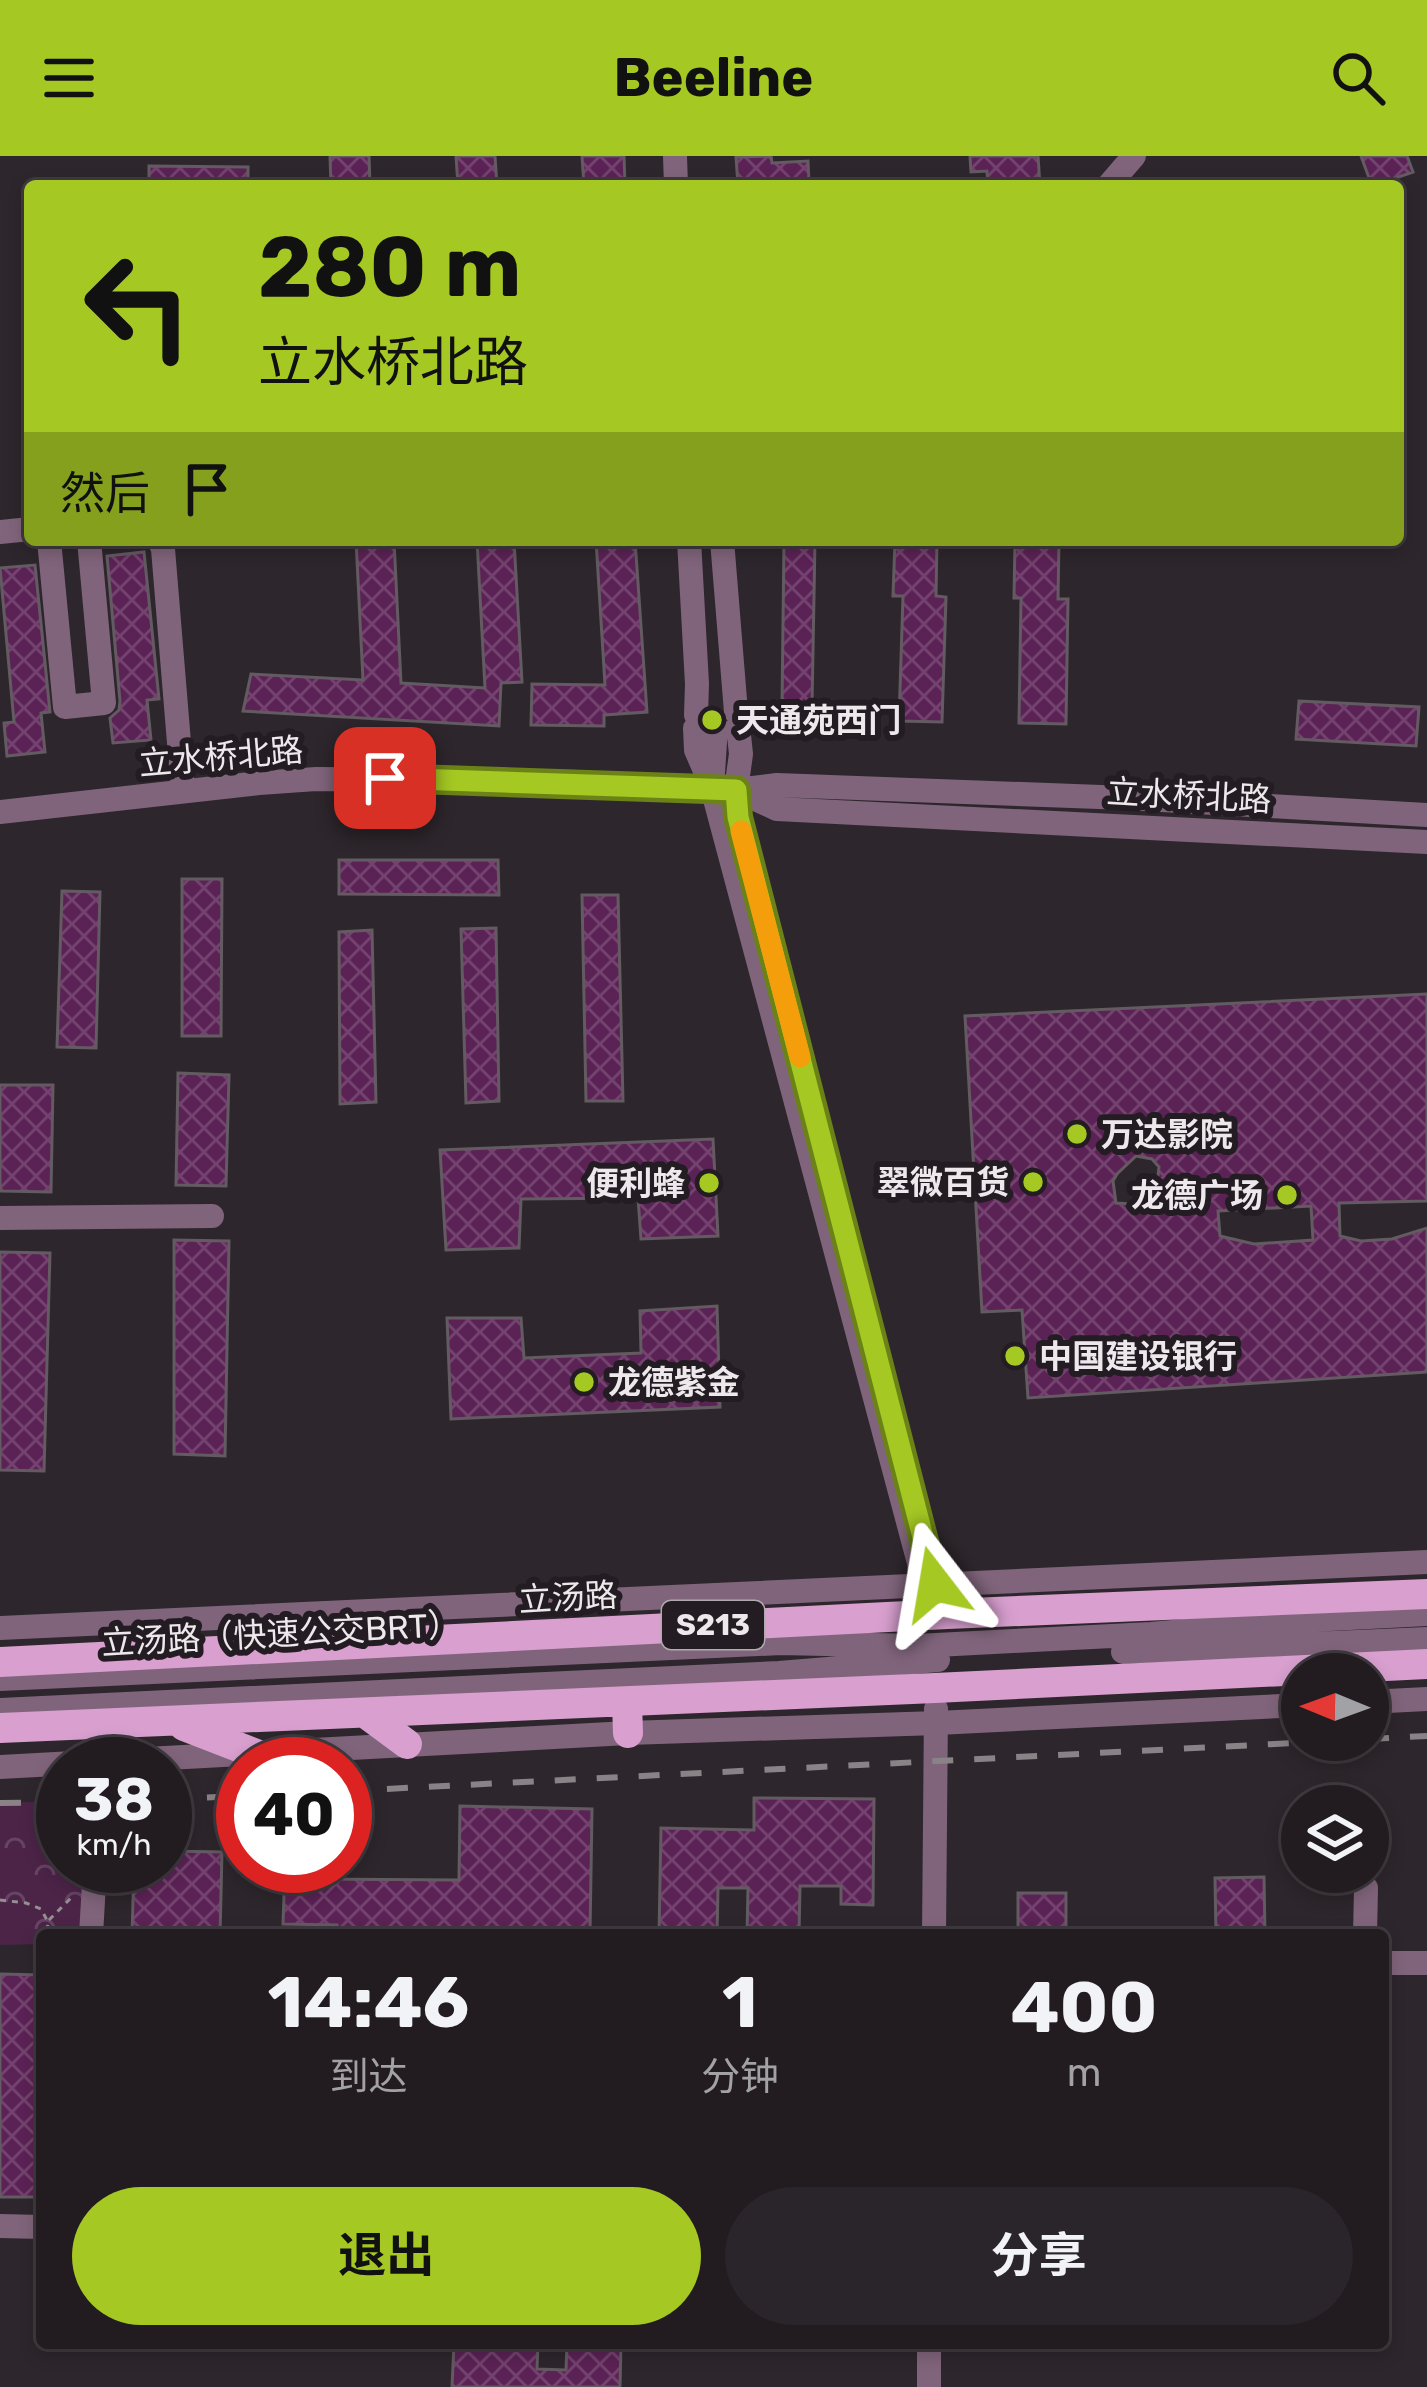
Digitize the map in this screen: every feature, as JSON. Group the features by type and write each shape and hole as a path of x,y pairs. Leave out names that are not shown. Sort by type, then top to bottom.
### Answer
{"main road":[{"name":"立汤路","path":"0,1662 1427,1594"},
{"name":"S213","path":"0,1728 365,1713 628,1717 935,1688 1427,1664"},
{"path":"365,1713 407,1744"},
{"path":"167,1720 216,1739"}],"street":[{"path":"1113,180 1134,156"},
{"path":"50,546 65,707 104,703 89,546"},
{"path":"162,546 183,791"},
{"path":"689,546 697,684 741,754 724,789"},
{"path":"722,546 716,720 696,750 738,817 928,1584 947,1614"},
{"name":"立水桥北路","path":"0,812 260,783 385,778 724,789 778,785 1427,815"},
{"name":"立水桥北路","path":"724,789 777,809 1427,842"},
{"path":"0,1218 212,1216"},
{"name":"立汤路","path":"0,1628 1427,1562"},
{"path":"907,1616 928,1584"},
{"name":"立汤路（快速公交BRT）","path":"0,1679 781,1643 1010,1642 1427,1614"},
{"name":"立汤路（快速公交BRT）","path":"0,1710 778,1673 1034,1655 1427,1640"},
{"path":"934,1929 935,1688"},
{"path":"1389,1701 1427,1699"},
{"name":"S213","path":"372,1747 628,1717 937,1723 1281,1706"},
{"name":"S213","path":"0,1767 36,1766"},
{"path":"91,1929 93,1893"},
{"path":"1365,1929 1366,1893"},
{"path":"1389,1963 1427,1964"},
{"path":"0,2226 36,2227"},
{"path":"929,2349 929,2387"}],"path":[{"path":"0,1900 41,1909 47,1929"}],"green space":[{"path":"36,1802 36,1893 93,1893 91,1929 36,1929 36,1944 0,1945 0,1803"}],"building":[{"path":"330,156 369,156 370,180 331,180"},
{"path":"456,156 495,156 497,180 458,180"},
{"path":"582,156 624,156 625,180 584,180"},
{"path":"771,156 772,163 808,161 809,180 738,180 736,157"},
{"path":"970,156 1038,156 1040,180 988,180 987,171 971,172"},
{"path":"1361,156 1407,156 1413,172 1390,180 1370,180"},
{"path":"149,166 248,167 248,180 149,180"},
{"path":"356,546 394,546 401,683 485,688 477,546 514,546 522,682 501,683 499,726 243,711 251,674 363,680"},
{"path":"596,546 635,546 647,712 604,715 604,726 531,725 532,684 605,685"},
{"path":"784,546 815,546 812,706 782,706"},
{"path":"895,546 937,546 936,596 946,597 942,722 899,721 903,596 893,596"},
{"path":"1015,546 1059,546 1058,599 1068,599 1066,724 1019,723 1021,598 1014,598"},
{"path":"144,552 159,699 147,700 151,740 113,743 110,718 119,710 120,701 107,556"},
{"path":"35,565 50,712 41,713 45,752 7,756 4,723 14,722 0,568"},
{"path":"1299,701 1419,707 1416,746 1296,739"},
{"path":"339,860 498,860 499,895 339,894"},
{"path":"182,879 222,879 221,1036 182,1036"},
{"path":"62,891 100,892 96,1048 57,1047"},
{"path":"582,895 618,895 623,1101 586,1101"},
{"path":"496,928 499,1101 466,1103 461,929"},
{"path":"372,930 376,1102 340,1104 339,932"},
{"name":"龙德广场","path":"1427,994 1427,1201 1339,1203 1340,1236 1361,1241 1392,1239 1427,1228 1427,1372 1028,1398 1022,1310 982,1312 965,1016","holes":["1136,1156 1152,1159 1159,1167 1157,1184 1140,1201 1116,1203 1113,1181","1311,1206 1313,1240 1254,1244 1220,1236 1218,1211"]},
{"path":"178,1073 229,1075 226,1186 176,1185"},
{"path":"0,1085 53,1085 51,1192 0,1191"},
{"path":"713,1139 718,1236 641,1239 638,1198 521,1199 519,1248 446,1250 440,1150"},
{"path":"174,1240 229,1241 225,1456 174,1454"},
{"path":"0,1252 50,1253 44,1471 0,1470"},
{"name":"龙德紫金","path":"717,1306 720,1407 451,1419 447,1318 521,1318 524,1358 641,1353 640,1311"},
{"path":"754,1798 874,1799 873,1905 841,1904 841,1886 800,1886 799,1929 747,1929 748,1888 718,1888 717,1929 659,1929 661,1828 754,1830"},
{"path":"460,1806 592,1809 590,1929 337,1929 337,1925 283,1924 284,1893 372,1893 372,1879 459,1880"},
{"path":"192,1851 216,1852 220,1929 132,1929 133,1893 192,1893"},
{"path":"1264,1877 1265,1929 1216,1929 1215,1878"},
{"path":"1018,1893 1066,1893 1066,1929 1018,1929"},
{"path":"0,1974 36,1975 36,2197 0,2197"},
{"path":"454,2349 538,2349 537,2369 566,2370 567,2349 621,2349 620,2387 452,2387"}],"railway":[{"path":"1389,1738 1427,1736"},
{"path":"372,1790 1281,1744"},
{"path":"192,1798 216,1797"},
{"path":"0,1803 36,1802"}],"slow traffic":[{"path":"741,831 800,1057"}],"place":[{"name":"天通苑西门","path":"712,720"},
{"name":"万达影院","path":"1077,1134"},
{"name":"翠微百货","path":"1033,1182"},
{"name":"便利蜂","path":"709,1183"},
{"name":"龙德广场","path":"1287,1195"},
{"name":"中国建设银行","path":"1015,1356"},
{"name":"龙德紫金","path":"584,1382"}],"route":[{"path":"385,778 736,790 738,817 935,1584"}]}
